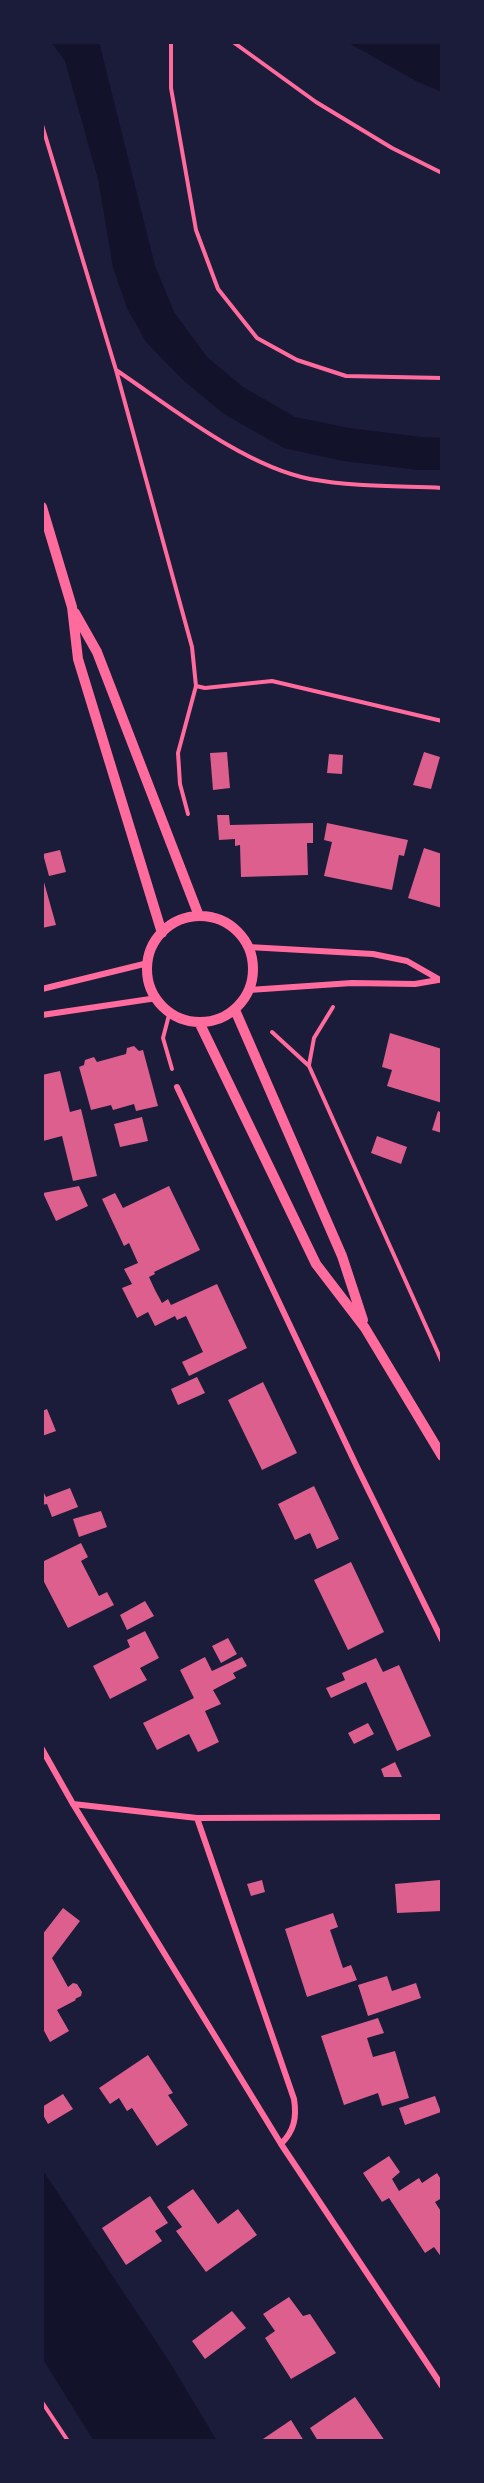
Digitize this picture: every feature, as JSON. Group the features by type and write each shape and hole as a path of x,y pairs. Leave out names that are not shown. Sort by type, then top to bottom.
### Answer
{"street":[{"path":"42,507 72,607 78,659 162,933"},
{"path":"72,607 97,652 199,916"},
{"path":"199,916 215,918 228,924 240,934 249,947 253,963 253,977 249,990 238,1006 217,1019 199,1022 181,1018 170,1012 156,998 149,980 148,963 152,947 162,933 176,922 199,916"},
{"path":"249,947 373,954 407,961 441,980"},
{"path":"42,989 148,963"},
{"path":"249,990 352,983 415,984 441,980"},
{"path":"42,1015 156,998"},
{"path":"238,1006 342,1256 365,1328"},
{"path":"199,1022 316,1264 365,1328 442,1456"},
{"path":"177,1087 357,1467 442,1640"},
{"path":"42,1749 73,1804 281,2144 442,2386"},
{"path":"73,1804 197,1818 442,1817"},
{"path":"197,1818 294,2099 293,2128 281,2144"}],"path":[{"path":"171,42 171,88 196,230 218,289 257,339 297,360 346,376 442,378"},
{"path":"233,42 316,102 392,148 442,173"},
{"path":"42,125 116,370 192,647 196,686 178,753 180,784 189,817"},
{"path":"116,370 215,436 266,464 308,478 344,483 442,488"},
{"path":"196,686 205,688 272,681 442,722"},
{"path":"309,1066 318,1029 332,1008 339,1003"},
{"path":"238,1006 309,1066 442,1362"},
{"path":"170,1012 163,1038 177,1087"},
{"path":"42,2402 68,2441"}],"shaded area":[{"path":"51,42 99,42 155,266 174,312 207,357 243,387 295,417 349,428 442,438 442,470 419,470 343,461 284,448 224,414 182,379 146,342 127,308 113,267 98,179 65,61"},
{"path":"347,42 442,42 442,92 416,81"},
{"path":"42,2169 169,2361 217,2441 94,2441 42,2358"}],"building":[{"path":"227,752 230,788 213,790 210,753"},
{"path":"424,752 440,757 431,789 413,785"},
{"path":"329,754 343,755 342,774 327,773"},
{"path":"217,815 229,815 230,825 313,823 313,843 307,843 308,875 241,877 240,845 235,846 235,839 219,840"},
{"path":"327,823 408,840 404,856 399,855 392,890 324,876 332,842 324,840"},
{"path":"424,848 442,854 442,908 408,898"},
{"path":"60,850 66,872 49,876 43,854"},
{"path":"42,875 56,925 42,928"},
{"path":"390,1033 442,1049 442,1103 387,1086 392,1070 382,1067"},
{"path":"134,1046 139,1051 143,1050 158,1106 136,1111 134,1104 113,1110 111,1105 91,1110 79,1067 84,1065 85,1060 94,1057 97,1062 126,1054 127,1048"},
{"path":"60,1071 70,1112 81,1109 97,1176 73,1181 62,1136 43,1141 42,1075"},
{"path":"438,1111 442,1113 442,1133 432,1130"},
{"path":"142,1117 148,1141 120,1147 114,1124"},
{"path":"377,1136 407,1147 401,1164 371,1153"},
{"path":"79,1186 88,1206 56,1221 43,1193"},
{"path":"169,1186 200,1250 154,1272 155,1274 149,1277 155,1290 162,1303 168,1299 171,1305 217,1284 247,1348 189,1376 182,1362 203,1352 186,1316 177,1320 175,1316 155,1326 148,1312 137,1318 122,1288 132,1284 124,1269 138,1263 129,1243 124,1246 102,1199 115,1193 123,1208"},
{"path":"197,1377 205,1393 178,1405 171,1389"},
{"path":"263,1382 297,1453 262,1470 228,1400"},
{"path":"47,1409 56,1431 42,1436 42,1411"},
{"path":"314,1486 339,1539 317,1549 310,1533 295,1540 278,1504"},
{"path":"70,1488 78,1507 52,1517 47,1504 42,1505 42,1489 46,1497"},
{"path":"101,1511 107,1527 79,1537 73,1519"},
{"path":"81,1543 88,1557 81,1561 99,1596 107,1592 114,1605 68,1628 42,1578 42,1562"},
{"path":"351,1562 384,1632 348,1650 314,1580"},
{"path":"145,1601 154,1616 127,1630 120,1615"},
{"path":"145,1631 159,1658 140,1668 147,1680 110,1699 93,1666 130,1647 127,1640"},
{"path":"228,1638 237,1654 221,1663 212,1646"},
{"path":"205,1657 212,1671 242,1657 247,1666 233,1673 236,1678 213,1690 221,1704 205,1711 219,1742 198,1752 189,1734 157,1750 143,1723 194,1698 180,1670"},
{"path":"376,1658 383,1672 399,1665 431,1736 397,1751 366,1682 331,1698 326,1688 345,1680 342,1673"},
{"path":"368,1723 374,1734 354,1744 348,1733"},
{"path":"395,1762 402,1777 384,1777 381,1769"},
{"path":"262,1880 265,1892 251,1896 247,1884"},
{"path":"440,1880 442,1911 397,1913 395,1884"},
{"path":"63,1908 80,1921 52,1958 68,1987 73,1983 77,1984 82,1992 76,2000 57,2010 69,2031 50,2042 42,2027 42,1935"},
{"path":"333,1913 338,1927 330,1930 343,1968 351,1965 357,1980 307,1997 285,1929"},
{"path":"387,1976 392,1991 416,1983 421,1998 368,2016 358,1985"},
{"path":"378,2018 384,2033 367,2038 373,2057 395,2051 409,2098 382,2106 378,2093 344,2105 321,2036"},
{"path":"148,2055 173,2093 168,2095 188,2125 157,2146 132,2108 127,2111 119,2098 110,2104 99,2088"},
{"path":"63,2094 73,2109 48,2124 42,2113 42,2107"},
{"path":"435,2096 441,2112 405,2125 399,2108"},
{"path":"389,2156 400,2172 392,2179 399,2191 419,2178 422,2183 437,2173 442,2181 442,2198 435,2202 442,2213 442,2258 434,2247 425,2253 389,2198 382,2202 363,2173"},
{"path":"193,2189 218,2224 238,2209 257,2235 206,2272 176,2231 182,2227 167,2207"},
{"path":"150,2196 168,2223 155,2231 162,2241 126,2265 102,2228"},
{"path":"289,2297 303,2316 310,2314 336,2353 291,2379 265,2338 275,2331 263,2314"},
{"path":"232,2311 246,2328 205,2359 192,2341"},
{"path":"355,2397 385,2441 318,2441 310,2428"},
{"path":"291,2420 304,2441 260,2441"}]}
